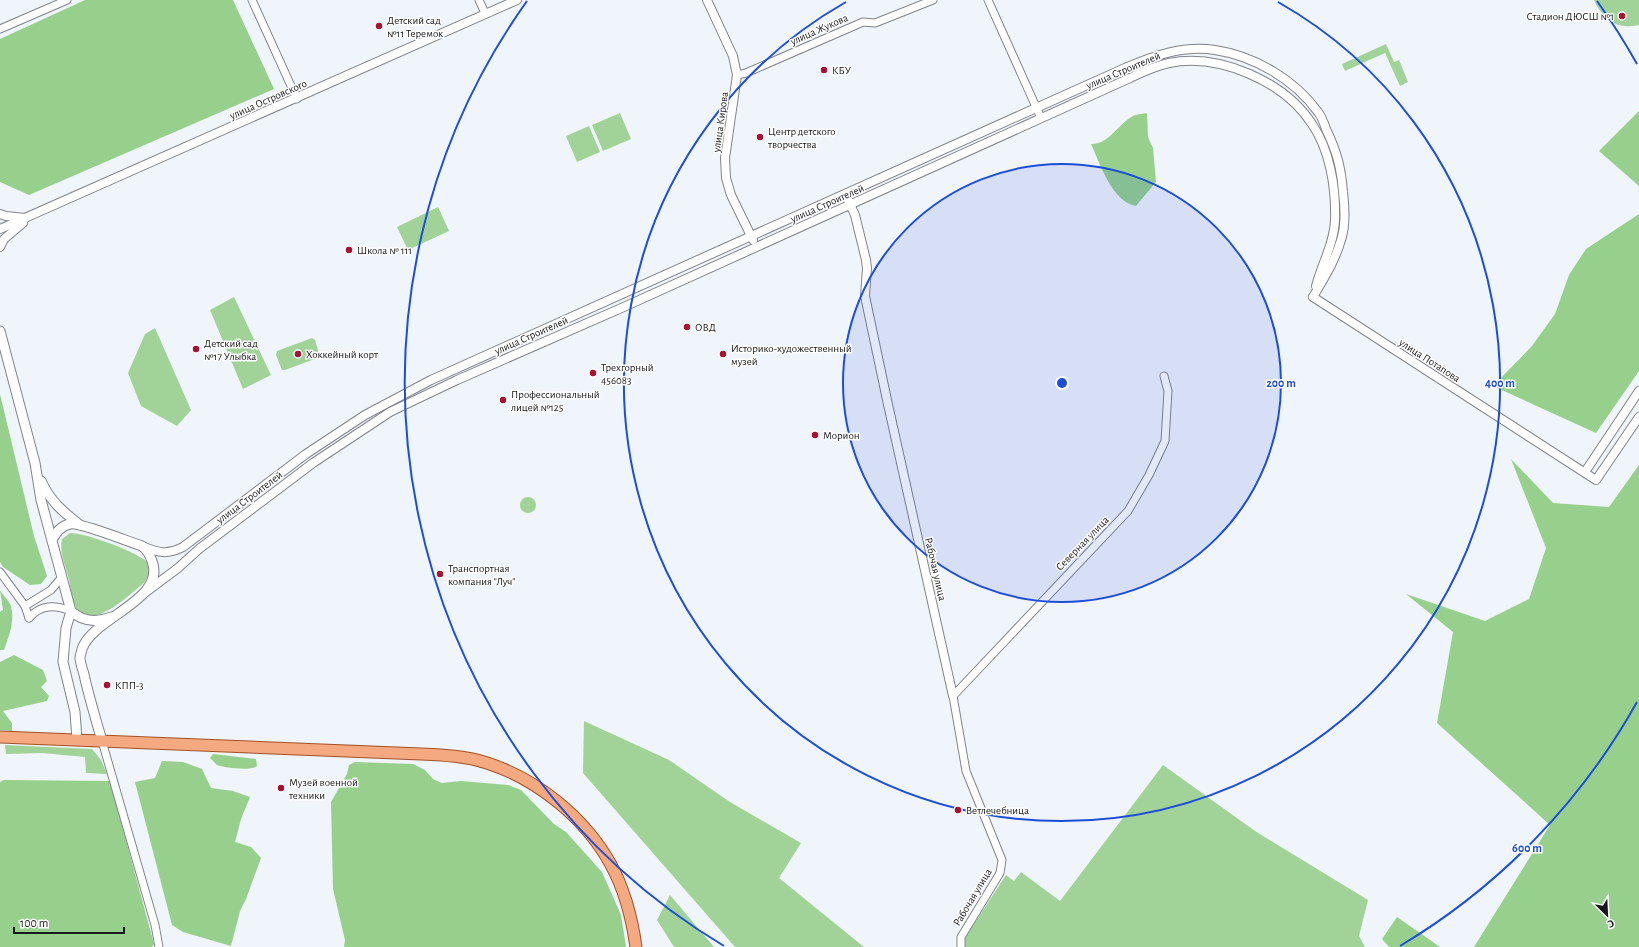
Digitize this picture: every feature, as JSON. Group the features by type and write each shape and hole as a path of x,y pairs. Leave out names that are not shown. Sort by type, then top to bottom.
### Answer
{"main road":[{"path":"0,331 34,463 41,500 59,562 71,611 66,628 63,660 75,712 77,740"},
{"path":"34,463 46,490 57,507 81,525"},
{"path":"52,540 61,527 70,524 81,525 142,546 149,554 155,573 152,584 144,594 90,636 83,647 80,658 102,741"},
{"path":"71,611 82,619 90,621 97,621 116,615"},
{"path":"0,737 421,754 460,757 500,768 526,780 551,797 574,818 601,850 615,874 626,901 636,947"}],"street":[{"path":"0,29 67,0"},
{"path":"252,0 297,99"},
{"path":"479,0 486,13"},
{"name":"улица Островского","path":"28,218 81,193 297,99 517,0"},
{"name":"улица Кирова","path":"707,0 733,56 737,75 725,158 726,178 731,195 756,247"},
{"name":"улица Жукова","path":"737,75 746,73 863,22 875,24 933,0"},
{"path":"988,0 1041,118"},
{"name":"улица Строителей","path":"142,546 158,552 174,552 183,547 306,454 365,415 408,391 1124,68 1173,50 1214,49 1238,55 1260,64 1278,74 1319,113 1337,151 1342,179 1344,221 1342,239 1334,262 1313,297"},
{"name":"улица Строителей","path":"144,594 178,568 199,549 313,463 390,412 457,380 1041,118 1153,68 1170,63 1203,62 1238,69 1273,86 1305,113 1313,125 1326,152 1332,184 1335,220 1332,240 1320,271 1313,297"},
{"path":"1326,152 1337,151"},
{"name":"Рабочая улица","path":"845,194 857,222 866,260 867,268 865,296 953,696 966,771 1002,860 1000,873 961,937 961,947"},
{"path":"0,214 28,218"},
{"path":"0,229 28,218"},
{"path":"0,247 4,239 28,218"},
{"name":"улица Потапова","path":"1313,297 1596,480 1639,417"},
{"name":"Северная улица","path":"953,696 1128,511 1149,475 1165,441 1168,391 1164,376"},
{"path":"1585,472 1639,390"},
{"path":"0,572 25,606 29,618 34,612 41,608 51,606 71,611"},
{"path":"25,606 51,590 62,577"},
{"path":"102,741 155,925 159,947"}],"green space":[{"path":"85,0 233,0 274,89 29,195 0,182 0,39"},
{"name":"Стадион ДЮСШ №1","path":"1594,0 1639,0 1639,25 1617,25 1606,18"},
{"path":"1386,44 1394,62 1399,60 1408,82 1400,86 1385,53 1345,71 1342,64"},
{"path":"1639,111 1639,186 1599,151"},
{"path":"620,113 631,139 603,151 592,125"},
{"path":"1147,113 1148,137 1153,148 1156,182 1136,206 1128,203 1114,190 1103,171 1091,144 1103,141 1109,137 1129,118 1135,115"},
{"path":"589,126 600,152 577,162 566,136"},
{"path":"438,207 449,231 408,250 397,227"},
{"path":"1639,214 1639,371 1596,433 1493,386 1532,346 1555,314 1569,275 1586,249"},
{"path":"234,297 271,375 243,389 210,310"},
{"path":"155,328 191,410 177,426 141,406 128,373 145,334"},
{"name":"Хоккейный корт","path":"312,338 315,340 320,357 282,370 276,355 277,351"},
{"path":"0,394 34,536 47,576 41,584 30,585 3,567 0,562"},
{"path":"1511,459 1553,503 1609,507 1639,465 1639,947 1474,947 1550,825 1437,723 1453,632 1406,594 1485,621 1529,599 1546,548"},
{"path":"528,497 534,499 536,505 534,511 528,513 522,511 520,505 522,499"},
{"path":"70,533 87,536 111,544 143,559 148,563 149,574 145,582 113,608 94,616 85,615 78,610 74,604 61,549 62,539"},
{"path":"0,590 10,604 12,612 11,628 4,650 0,650 0,612 3,610"},
{"path":"14,655 43,670 47,681 41,687 49,696 47,701 3,711 12,723 12,731 0,730 0,662"},
{"path":"584,721 669,760 730,802 801,843 779,878 864,947 735,947 583,773"},
{"path":"5,745 92,749 101,760 107,774 86,773 85,757 42,753 6,754"},
{"path":"213,754 256,759 257,766 254,768 244,769 217,765 210,758"},
{"path":"162,761 183,762 202,769 211,788 233,791 250,797 241,819 235,842 251,847 261,858 240,911 231,946 183,932 172,925 135,782 155,778"},
{"path":"355,762 413,764 425,770 433,779 442,783 461,781 508,785 521,790 554,824 566,832 602,872 621,915 626,947 344,947 345,940 333,889 331,802 347,774 349,765"},
{"path":"1163,765 1255,831 1368,900 1359,936 1365,947 959,947 1006,875 1014,881 1021,872 1060,901"},
{"path":"4,780 110,781 154,944 152,947 0,947 0,782"},
{"path":"670,895 714,947 674,947 657,920"},
{"path":"1397,917 1440,947 1389,947 1382,939"}],"place":[{"name":"Стадион ДЮСШ №1","path":"1622,16"},
{"name":"Детский сад №11 Теремок","path":"379,26"},
{"name":"КБУ","path":"824,70"},
{"name":"Центр детского творчества","path":"760,137"},
{"name":"Школа № 111","path":"349,250"},
{"name":"ОВД","path":"687,327"},
{"name":"Детский сад №17 Улыбка","path":"196,349"},
{"name":"Хоккейный корт","path":"298,354"},
{"name":"Историко-художественный музей","path":"723,354"},
{"name":"Трехгорный 456083","path":"593,373"},
{"name":"Профессиональный лицей №125","path":"503,400"},
{"name":"Морион","path":"815,435"},
{"name":"Транспортная компания \"Луч\"","path":"440,574"},
{"name":"КПП-3","path":"107,685"},
{"name":"Музей военной техники","path":"281,788"},
{"name":"Ветлечебница","path":"958,810"}]}
